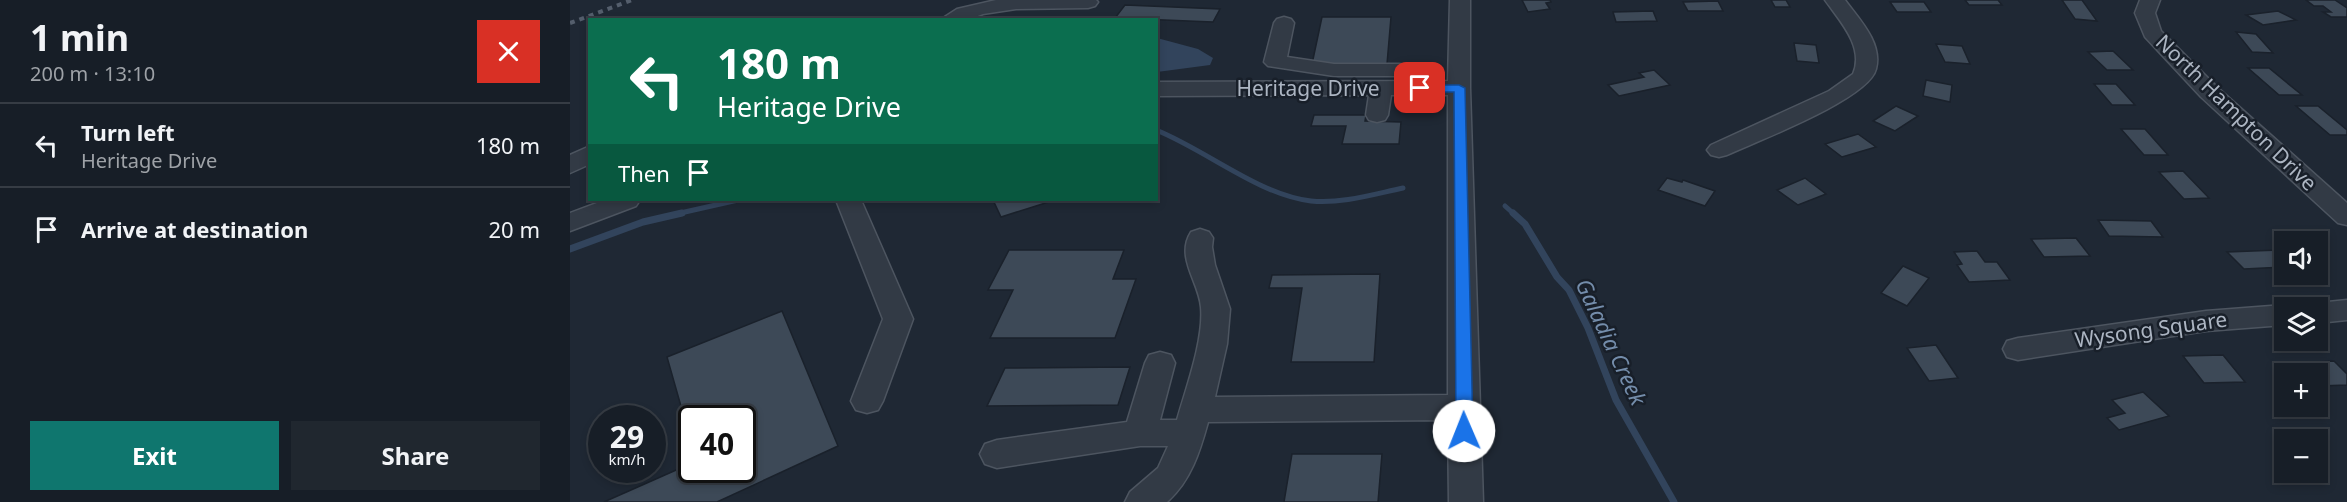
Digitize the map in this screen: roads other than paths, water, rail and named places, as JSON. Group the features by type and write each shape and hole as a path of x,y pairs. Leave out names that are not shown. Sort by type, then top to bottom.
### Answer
{"street":[{"path":"1460,0 1459,88 1466,502"},
{"path":"1719,150 1837,96 1862,77 1866,68 1863,43 1859,33 1835,0"},
{"name":"North Hampton Drive","path":"2150,0 2145,13 2152,33 2209,92 2347,217"},
{"path":"953,18 966,10 1009,3 1089,7"},
{"path":"1284,23 1275,62 1334,79 1412,70"},
{"name":"Heritage Drive","path":"1158,89 1286,89 1334,79 1381,89 1459,88"},
{"path":"1275,111 1281,106 1286,89"},
{"path":"1377,115 1381,89"},
{"path":"570,144 588,146"},
{"path":"570,166 588,154"},
{"path":"570,223 625,201"},
{"path":"848,201 898,319 867,400"},
{"path":"1142,502 1171,477 1193,422 1214,334 1216,311 1214,293 1199,260 1200,238"},
{"path":"2328,312 2347,310"},
{"name":"Wysong Square","path":"2018,349 2206,321 2274,316"},
{"path":"1140,433 1160,363"},
{"path":"997,454 1140,433 1193,422 1464,407"}],"water":[{"path":"1158,38 1198,49 1213,58 1210,65 1158,72"}],"waterway":[{"name":"Galadia Creek","path":"1158,131 1252,181 1291,197 1323,202 1358,198 1403,188"},
{"name":"Galadia Creek","path":"676,214 734,201"},
{"name":"Galadia Creek","path":"1505,206 1514,214"},
{"name":"Galadia Creek","path":"570,249 643,222 682,213"},
{"name":"Galadia Creek","path":"1513,213 1525,224 1557,277 1569,290 1588,328 1616,400 1674,502"}],"railway":[{"path":"570,23 632,0"}]}
